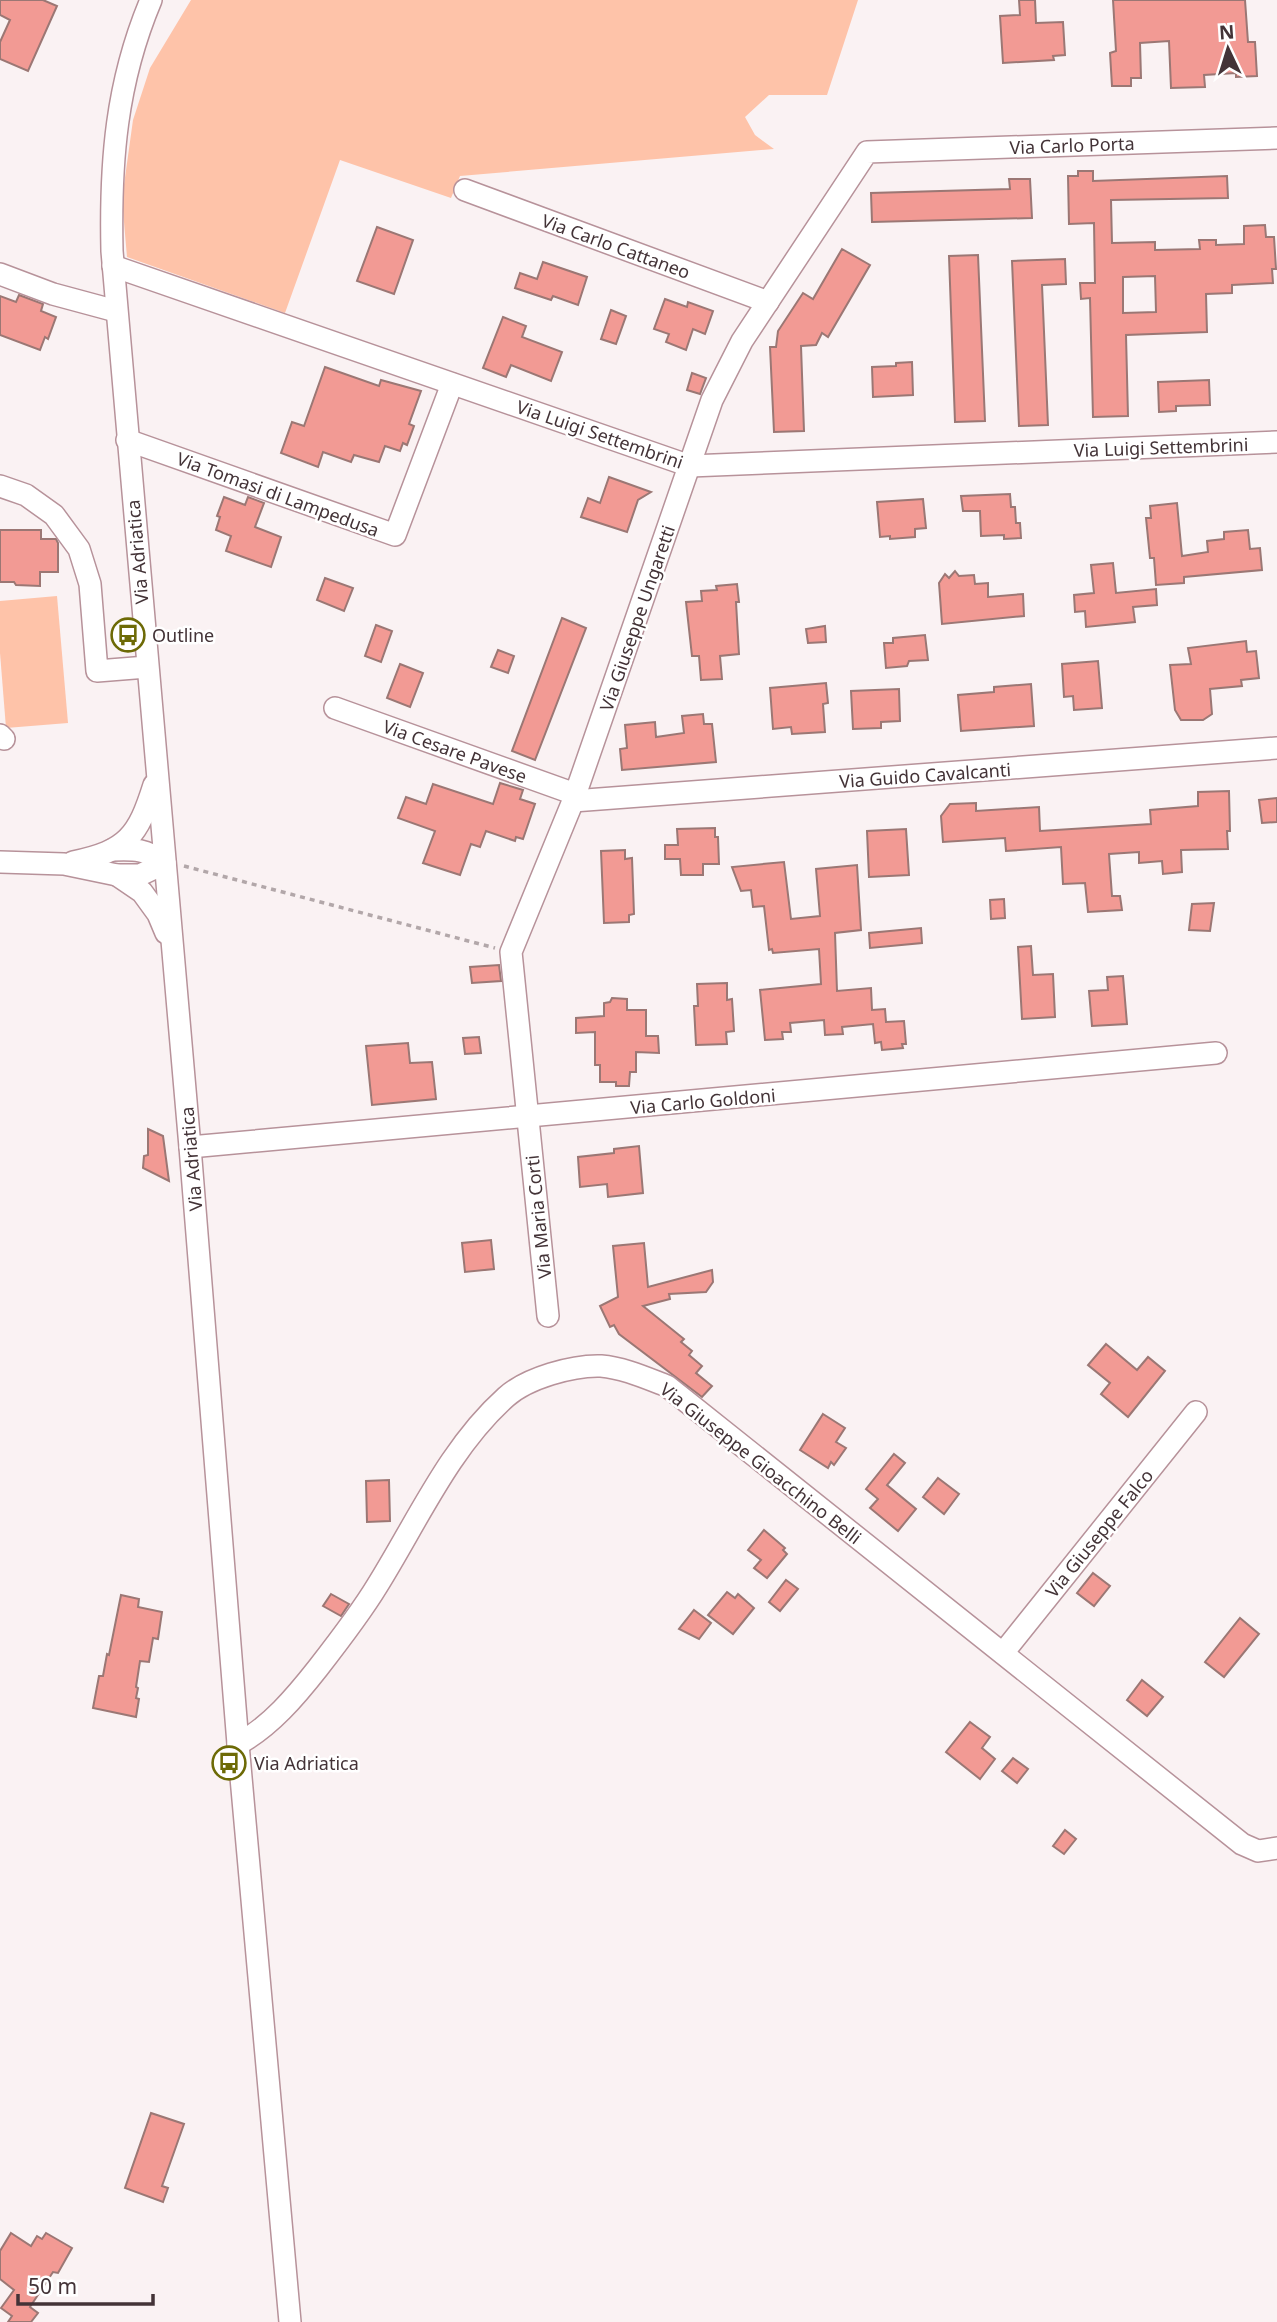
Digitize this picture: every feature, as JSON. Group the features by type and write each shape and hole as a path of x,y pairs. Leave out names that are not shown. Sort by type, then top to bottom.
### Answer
{"street":[{"name":"Via Adriatica","path":"151,1 125,83 114,138 111,197 113,265 190,1147 238,1744 290,2322"},
{"name":"Via Carlo Porta","path":"867,152 1277,138"},
{"name":"Via Giuseppe Ungaretti","path":"527,1118 511,952 574,797 712,400 742,341 867,152"},
{"name":"Via Carlo Cattaneo","path":"465,190 768,302"},
{"name":"Via Luigi Settembrini","path":"113,265 690,466 1277,442"},
{"path":"0,274 53,294 116,311"},
{"name":"Via Tomasi di Lampedusa","path":"127,440 395,535 453,384"},
{"path":"0,486 26,495 54,515 79,549 90,584 97,671 147,667"},
{"name":"Via Cesare Pavese","path":"335,708 574,797"},
{"name":"Via Guido Cavalcanti","path":"574,797 1277,748"},
{"path":"64,864 93,858 132,837 144,816 156,776"},
{"path":"0,862 64,864 117,875 140,875 165,863 151,853 131,849 111,850"},
{"path":"117,875 142,892 158,914 172,946"},
{"name":"Via Carlo Goldoni","path":"190,1147 1216,1053"},
{"name":"Via Maria Corti","path":"527,1118 548,1316"},
{"name":"Via Giuseppe Gioacchino Belli","path":"238,1744 257,1734 274,1717 336,1645 378,1585 437,1484 466,1443 508,1396 532,1381 564,1371 600,1366 634,1373 667,1386 1242,1844 1258,1851 1277,1847"},
{"name":"Via Giuseppe Falco","path":"1003,1653 1196,1412"}],"path":[{"path":"165,863 189,867 511,952"}],"shaded area":[{"path":"191,0 858,0 827,95 769,95 745,117 755,135 774,149 460,176 451,198 340,160 285,313 127,257 122,199 133,120 150,68"},
{"path":"57,596 68,723 6,728 0,653 0,601"}],"building":[{"path":"0,0 43,0 57,6 28,71 0,59 0,42 10,20 0,15"},
{"path":"1019,0 1035,0 1036,23 1063,22 1065,55 1053,56 1054,60 1003,63 1000,16 1020,15"},
{"path":"1113,0 1245,0 1248,42 1255,42 1257,76 1236,77 1236,73 1204,75 1205,87 1171,88 1169,41 1140,43 1141,78 1131,78 1131,86 1112,86 1110,53 1116,51"},
{"path":"1078,171 1093,171 1093,181 1227,176 1228,198 1111,200 1112,243 1155,242 1155,250 1200,249 1199,240 1216,240 1216,245 1244,244 1244,226 1265,225 1266,237 1274,237 1276,269 1272,269 1273,283 1232,285 1232,293 1206,294 1207,332 1126,335 1128,416 1093,417 1090,298 1081,299 1080,283 1095,283 1094,223 1069,224 1068,176 1078,176","holes":["1155,276 1156,312 1123,313 1123,277"]},
{"path":"1009,179 1030,179 1032,218 872,222 871,193 1010,189"},
{"path":"377,227 413,240 394,294 357,281"},
{"path":"842,249 870,265 828,337 822,333 816,345 801,346 804,431 774,432 770,347 776,347 778,331 803,293 813,299"},
{"path":"978,255 985,421 955,422 949,256"},
{"path":"1065,259 1066,284 1042,285 1048,425 1019,426 1012,261"},
{"path":"543,262 587,277 578,305 553,296 551,300 515,288 520,273 537,279"},
{"path":"19,295 43,304 41,311 56,317 48,339 45,337 40,350 0,335 0,296 16,302"},
{"path":"665,299 687,307 688,302 713,311 705,334 693,329 686,350 666,342 669,334 654,329"},
{"path":"611,310 626,316 616,344 601,339"},
{"path":"503,317 526,326 522,337 562,352 551,381 511,365 506,377 483,368"},
{"path":"912,362 913,395 873,397 872,367"},
{"path":"325,367 379,386 381,380 421,391 409,424 414,426 407,445 403,443 400,451 385,446 379,462 354,455 351,462 323,452 318,467 281,453 292,422 304,426"},
{"path":"692,373 706,378 700,394 687,390"},
{"path":"1209,380 1210,405 1176,406 1176,411 1159,412 1158,382"},
{"path":"609,477 651,492 638,500 627,532 581,517 588,498 600,503"},
{"path":"1010,494 1011,507 1015,507 1016,523 1020,523 1021,538 1004,539 1004,535 981,536 980,511 963,511 961,496"},
{"path":"224,497 245,505 248,497 264,503 255,527 281,537 271,567 226,551 231,536 216,530 220,517 217,516"},
{"path":"923,499 926,528 915,529 915,537 880,537 877,502"},
{"path":"1177,503 1182,556 1208,552 1207,541 1224,539 1224,532 1248,530 1250,549 1260,548 1262,570 1184,577 1184,583 1156,585 1146,518 1151,518 1150,506"},
{"path":"0,530 41,530 41,539 56,539 58,572 40,572 40,586 0,582"},
{"path":"1113,563 1116,593 1156,589 1157,605 1133,607 1135,622 1086,627 1085,611 1075,612 1074,595 1094,593 1091,565"},
{"path":"955,571 959,576 974,575 975,584 988,583 988,597 1023,594 1024,616 942,624 939,583 945,574 949,578"},
{"path":"325,578 353,588 344,611 317,600"},
{"path":"737,584 739,654 720,656 722,679 701,680 699,656 692,656 686,602 702,601 701,591"},
{"path":"562,618 586,628 535,760 512,751"},
{"path":"376,625 392,631 381,662 365,656"},
{"path":"825,626 826,642 808,643 806,629"},
{"path":"925,635 928,660 909,661 907,666 886,668 884,643 893,643 893,638"},
{"path":"1246,641 1247,652 1256,651 1259,678 1241,680 1242,686 1210,689 1212,714 1203,720 1181,720 1175,710 1170,665 1191,664 1188,648"},
{"path":"498,650 514,656 508,673 491,667"},
{"path":"1098,661 1102,708 1074,710 1073,696 1064,697 1062,664"},
{"path":"400,664 423,673 410,707 387,698"},
{"path":"826,683 828,703 823,704 825,732 792,734 791,727 773,729 770,688"},
{"path":"1031,684 1034,726 961,731 958,695 994,692 994,687"},
{"path":"899,689 900,721 881,722 881,728 853,729 851,691"},
{"path":"703,714 704,724 712,724 716,762 622,770 620,749 627,748 625,725 655,722 656,737 684,733 682,716"},
{"path":"500,783 523,790 520,799 535,804 523,839 516,837 515,841 486,831 480,847 471,844 460,875 423,863 435,831 398,818 406,797 426,804 433,784 493,804"},
{"path":"1229,791 1228,849 1181,850 1182,872 1163,874 1162,861 1139,863 1139,852 1109,854 1112,896 1120,896 1122,910 1088,912 1085,883 1063,884 1061,847 1006,851 1005,838 943,842 941,816 950,804 976,803 976,811 1039,807 1040,831 1151,824 1150,810 1198,806 1198,792"},
{"path":"1277,798 1277,822 1262,823 1259,800"},
{"path":"715,828 719,864 703,864 703,875 681,875 680,859 665,859 665,845 678,845 677,829"},
{"path":"906,829 909,875 869,877 867,831"},
{"path":"625,850 625,859 632,858 634,914 629,915 629,922 604,923 601,851"},
{"path":"784,862 791,919 820,916 816,869 857,865 861,930 835,933 837,991 871,988 872,1010 885,1009 886,1022 904,1021 906,1044 902,1044 903,1048 882,1050 881,1042 875,1043 873,1024 842,1027 843,1034 825,1035 824,1020 790,1023 791,1032 782,1032 783,1039 765,1040 760,990 821,984 819,949 773,953 772,949 769,950 764,906 753,907 751,890 741,891 732,867"},
{"path":"1004,899 1005,918 991,919 990,900"},
{"path":"1214,903 1210,931 1189,930 1192,904"},
{"path":"921,928 922,943 870,948 869,933"},
{"path":"1031,946 1033,975 1053,974 1055,1017 1022,1019 1018,947"},
{"path":"499,965 501,981 472,983 470,967"},
{"path":"1123,976 1127,1024 1092,1026 1089,991 1108,990 1107,977"},
{"path":"727,983 727,1000 732,999 734,1031 726,1032 727,1044 696,1045 694,1006 698,1006 697,984"},
{"path":"612,998 627,999 627,1010 646,1010 646,1036 658,1036 659,1053 636,1052 636,1072 630,1072 629,1086 616,1086 616,1082 600,1082 600,1065 595,1065 595,1032 576,1033 576,1018 604,1016 604,1003 610,1002"},
{"path":"479,1037 481,1053 465,1054 463,1038"},
{"path":"408,1043 410,1063 432,1062 436,1099 372,1105 366,1046"},
{"path":"148,1129 163,1136 169,1181 143,1168 144,1156 148,1155"},
{"path":"639,1146 643,1193 608,1197 607,1184 580,1187 578,1157 614,1153 614,1149"},
{"path":"491,1240 494,1269 465,1272 462,1243"},
{"path":"644,1243 648,1287 712,1270 713,1282 706,1292 669,1294 670,1299 643,1306 684,1339 681,1342 692,1351 689,1355 702,1366 696,1373 712,1386 702,1397 619,1334 614,1325 610,1327 600,1306 618,1297 613,1246"},
{"path":"1106,1344 1137,1370 1148,1357 1165,1371 1128,1417 1101,1394 1110,1383 1088,1365"},
{"path":"823,1414 845,1428 836,1442 846,1448 834,1465 831,1462 828,1468 800,1450"},
{"path":"894,1454 905,1463 887,1485 916,1509 898,1531 870,1508 878,1499 866,1489"},
{"path":"938,1478 959,1494 944,1514 923,1497"},
{"path":"389,1480 390,1521 367,1522 366,1481"},
{"path":"764,1530 785,1548 783,1550 787,1554 767,1578 754,1568 761,1560 748,1550"},
{"path":"1093,1573 1110,1586 1094,1606 1077,1593"},
{"path":"786,1580 798,1589 780,1611 769,1602"},
{"path":"727,1592 735,1598 738,1594 754,1608 733,1634 708,1615"},
{"path":"331,1594 349,1604 341,1616 323,1606"},
{"path":"121,1595 139,1599 138,1607 162,1612 158,1639 153,1638 149,1662 140,1661 136,1687 136,1698 139,1699 136,1717 93,1708 99,1676 103,1676 107,1654 109,1655"},
{"path":"694,1610 711,1623 699,1639 679,1629"},
{"path":"1240,1618 1259,1634 1224,1677 1205,1662"},
{"path":"1142,1680 1163,1697 1147,1716 1127,1700"},
{"path":"970,1722 990,1737 982,1748 995,1759 980,1779 946,1752"},
{"path":"1013,1758 1028,1769 1017,1783 1002,1771"},
{"path":"1065,1830 1076,1839 1064,1854 1053,1846"},
{"path":"151,2113 184,2124 162,2186 168,2188 163,2202 125,2188"},
{"path":"11,2233 31,2246 37,2236 42,2239 46,2233 72,2248 58,2273 53,2272 30,2307 38,2313 31,2322 8,2322 12,2316 1,2308 14,2290 0,2279 0,2251"}],"place":[{"name":"Outline","path":"128,635"},
{"name":"Via Adriatica","path":"229,1763"}]}
